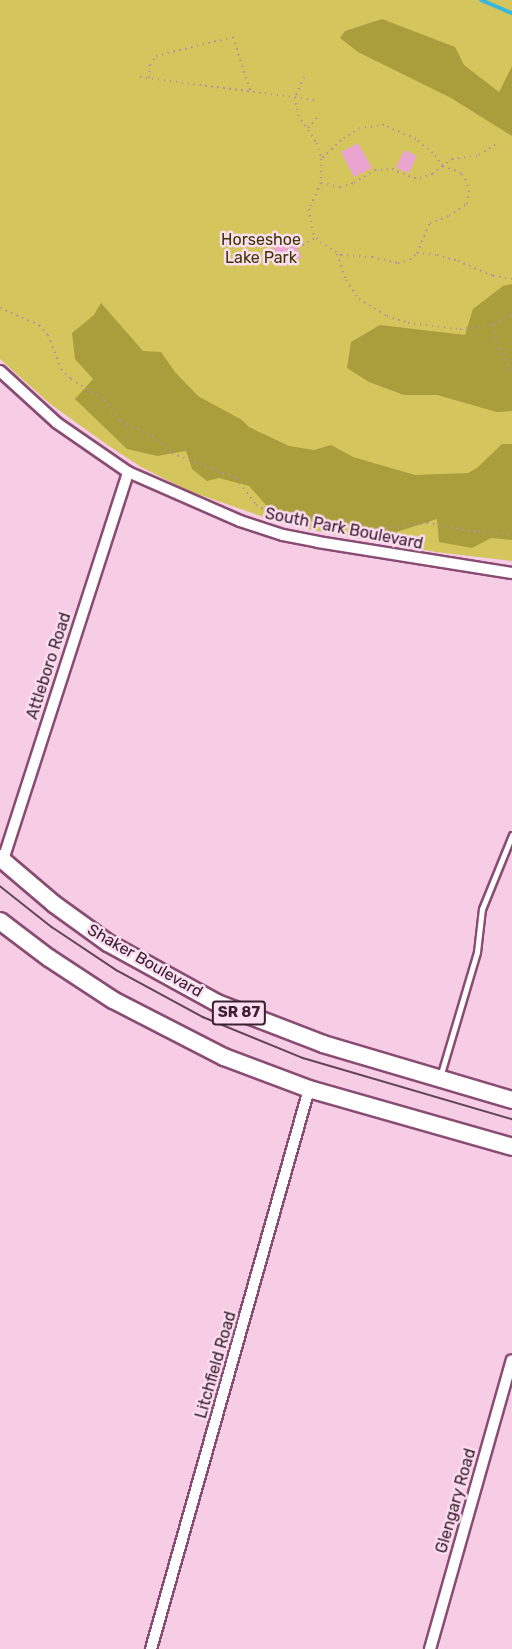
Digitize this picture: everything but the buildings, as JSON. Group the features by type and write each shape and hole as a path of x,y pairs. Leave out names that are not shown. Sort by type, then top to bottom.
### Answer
{"main road":[{"name":"Shaker Boulevard","path":"1,862 89,930 131,957 193,991 298,1036 512,1100"},
{"name":"SR 87","path":"0,921 71,973 134,1012 224,1057 309,1089 512,1147"}],"street":[{"name":"South Park Boulevard","path":"0,371 57,423 128,472 190,501 283,535 512,573"},
{"name":"Attleboro Road","path":"1,862 128,472"},
{"name":"Litchfield Road","path":"151,1649 309,1089"},
{"name":"Glengary Road","path":"430,1649 512,1360"}],"lane":[{"path":"439,1079 477,952 482,909 512,835"}],"path":[{"path":"149,78 150,65 156,56 233,37 250,90"},
{"path":"140,77 315,100"},
{"path":"304,77 296,97 298,115 309,128 321,159 321,183 309,208 315,238 336,253 398,263 410,260 417,253 430,223 449,216 467,204 469,192 466,180 461,173 442,166 423,143 392,128 371,125 349,134 321,159"},
{"path":"309,128 320,114"},
{"path":"321,183 340,187 354,183 375,170 392,169 420,178 452,159 489,150 496,144"},
{"path":"297,248 315,238"},
{"path":"336,253 346,280 359,299 387,316 408,323 460,329 494,324 512,314"},
{"path":"417,253 459,261 479,272 512,279"},
{"path":"0,308 39,325 48,335 61,369 70,379 104,400 121,421 152,436 172,453 236,478 256,506 280,518 331,530 355,532 428,523 478,532 512,535"},
{"path":"494,324 496,343 512,372"}],"green space":[{"name":"Horseshoe Lake Park","path":"0,0 512,0 512,561 436,552 317,531 278,522 189,491 141,467 106,444 49,403 0,359"}],"shaded area":[{"path":"382,19 455,47 464,65 499,92 512,66 512,136 451,98 358,52 340,38 345,31"},
{"path":"512,284 512,411 497,412 437,395 404,395 369,382 347,368 351,342 380,325 465,335 473,309 503,286"},
{"path":"101,303 143,351 161,352 175,372 198,396 242,420 249,427 289,446 314,450 331,445 353,457 415,475 468,473 477,468 502,444 512,444 512,540 491,538 472,548 439,542 437,519 381,537 346,524 316,523 266,505 249,486 219,478 207,481 192,469 186,451 157,456 127,449 75,399 93,379 75,359 72,333 94,315"}],"waterway":[{"path":"481,0 512,13"}],"tram line":[{"path":"0,886 52,927 118,971 203,1017 303,1058 512,1119"}]}
